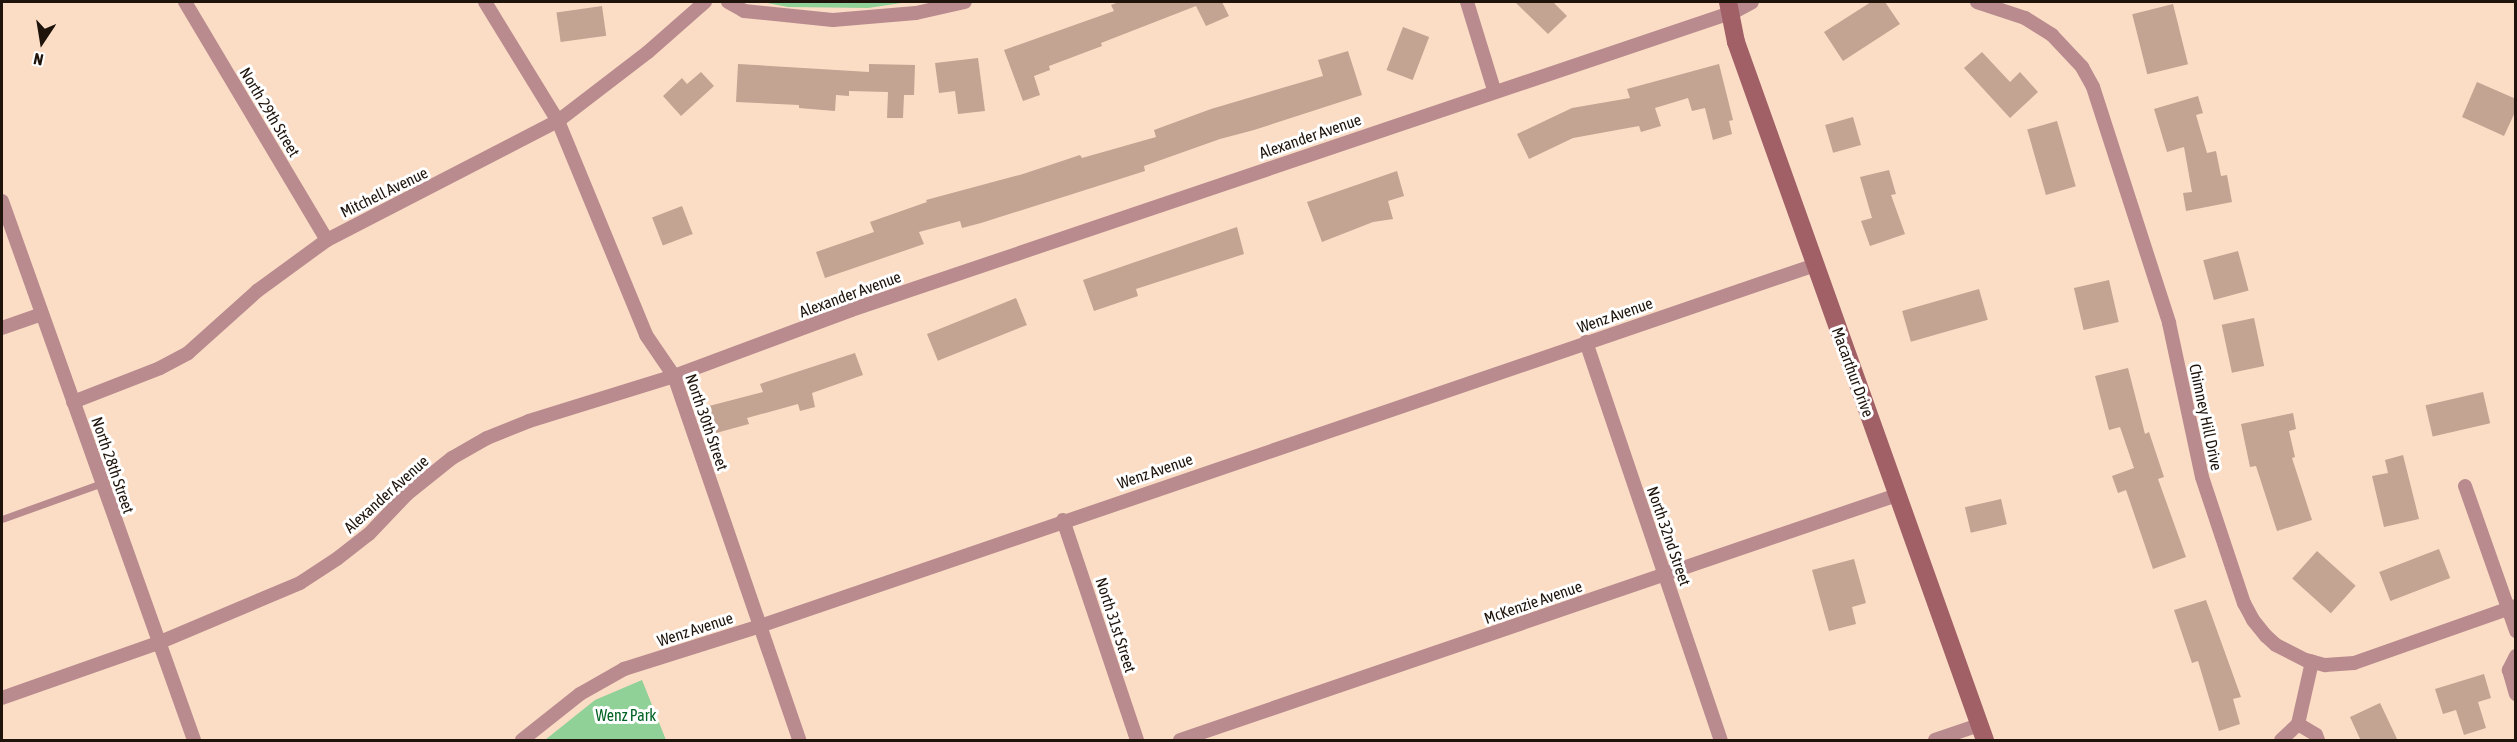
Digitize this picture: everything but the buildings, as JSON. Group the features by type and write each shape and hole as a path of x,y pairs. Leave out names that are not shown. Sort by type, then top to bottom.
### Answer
{"main road":[{"name":"Macarthur Drive","path":"1729,7 1736,42 1982,733"}],"street":[{"name":"North 29th Street","path":"185,2 327,240"},
{"name":"North 30th Street","path":"485,2 558,121 646,335 675,376 799,741"},
{"name":"Mitchell Avenue","path":"73,402 160,368 188,352 257,291 327,240 558,121 648,52 705,2"},
{"path":"728,2 744,11 833,20 916,13 965,2"},
{"path":"1467,2 1494,90"},
{"name":"Alexander Avenue","path":"2,698 158,642 300,583 369,534 407,494 438,468 487,438 529,421 675,376 851,310 1729,7 1752,2"},
{"name":"Chimney Hill Drive","path":"1977,2 2025,18 2052,35 2082,67 2093,87 2169,323 2202,477 2244,603 2253,620 2271,641 2292,654 2325,665 2369,660 2390,649 2512,607"},
{"name":"North 28th Street","path":"2,201 194,741"},
{"name":"Wenz Avenue","path":"522,741 603,679 624,669 760,626 1063,520 1815,265"},
{"path":"2,328 42,314"},
{"name":"North 32nd Street","path":"1586,342 1721,741"},
{"path":"2465,486 2512,607 2516,631"},
{"name":"McKenzie Avenue","path":"1180,741 1897,495"},
{"name":"North 31st Street","path":"1063,520 1137,741"},
{"path":"2516,656 2509,670 2516,694"},
{"path":"2281,741 2298,724 2312,662"},
{"path":"2298,724 2316,735 2318,741"},
{"path":"1935,741 1982,733"}],"lane":[{"path":"2,519 102,483"}],"green space":[{"path":"762,2 908,2 868,8 788,7"},
{"name":"Wenz Park","path":"642,680 666,740 545,740 595,700"}]}
